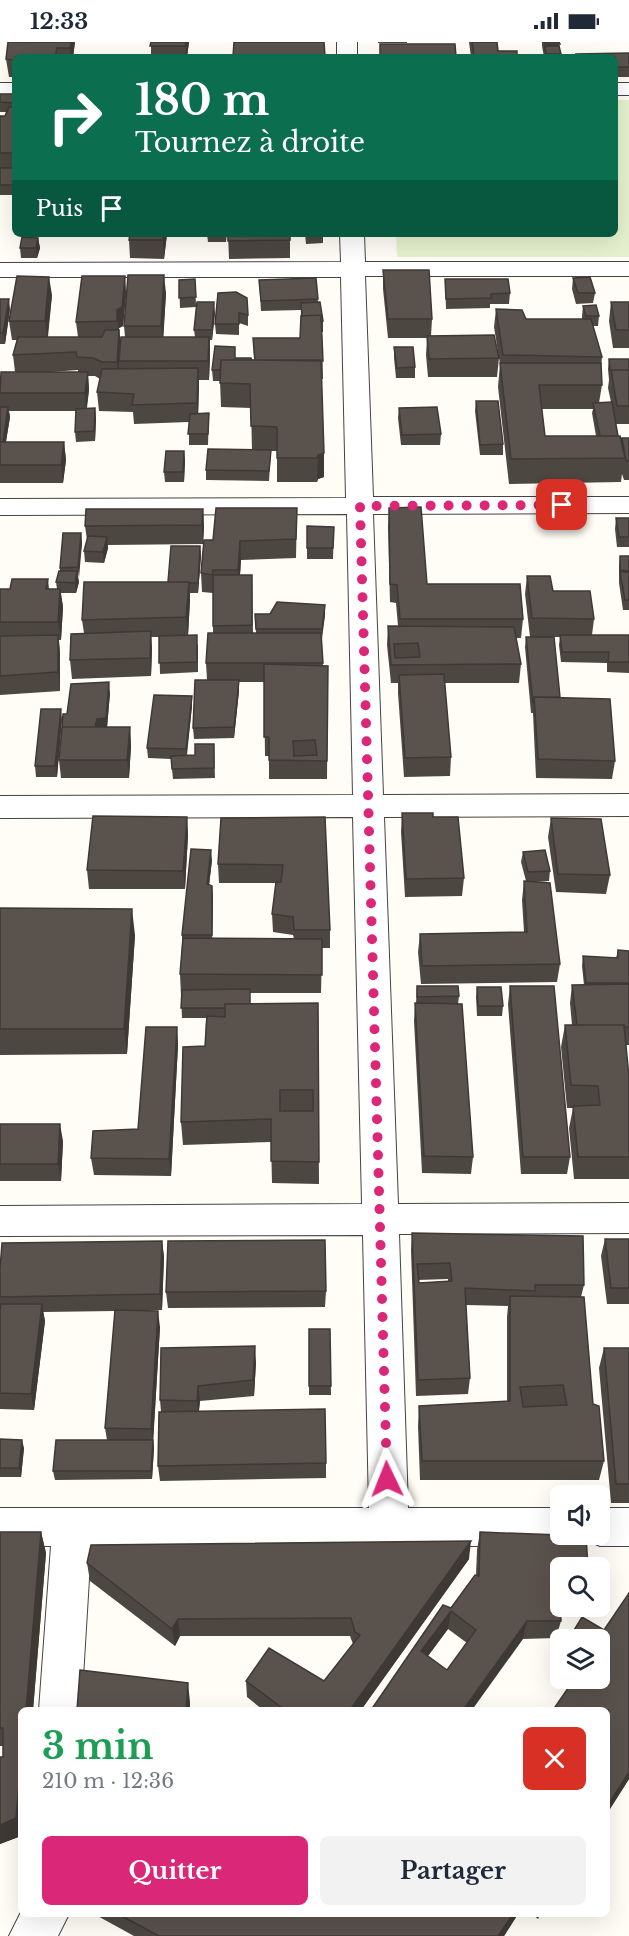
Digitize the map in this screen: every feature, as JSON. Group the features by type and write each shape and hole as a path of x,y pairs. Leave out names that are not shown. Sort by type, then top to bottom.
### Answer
{"street":[{"path":"352,237 389,1527"},
{"path":"0,270 629,269"},
{"path":"0,507 629,505"},
{"path":"0,807 629,805"},
{"path":"0,1221 629,1218"},
{"path":"0,1527 550,1527"},
{"path":"60,1707 72,1527"},
{"path":"610,1527 629,1527"},
{"path":"32,1936 44,1917"}],"green space":[{"path":"618,100 629,100 629,257 397,257 396,237 618,237"}],"building":[{"path":"8,42 71,42 70,48 57,48 56,54 12,54 12,60 6,59"},
{"path":"151,42 186,42 185,46 150,46"},
{"path":"234,42 324,42 325,54 233,54"},
{"path":"472,42 497,42 498,51 517,51 517,54 474,54"},
{"path":"544,42 559,42 560,44 545,44"},
{"path":"380,44 455,44 456,54 380,54"},
{"path":"545,46 559,46 561,54 546,54"},
{"path":"629,53 629,67 618,67 618,54 576,54"},
{"path":"0,94 12,94 12,103 0,102"},
{"path":"9,107 12,107 12,153 0,153 0,116 5,116"},
{"path":"0,168 12,168 12,185 0,185"},
{"path":"22,237 38,238 36,248 20,248"},
{"path":"130,237 164,237 163,240 129,240"},
{"path":"228,237 290,237 290,240 228,241"},
{"path":"383,270 429,270 432,319 388,319"},
{"path":"128,275 164,275 161,326 124,326"},
{"path":"17,276 49,277 45,321 9,321"},
{"path":"82,276 125,276 122,307 117,310 117,321 76,322"},
{"path":"590,277 595,293 578,293 573,278"},
{"path":"316,278 318,299 261,301 259,280"},
{"path":"195,279 196,297 179,298 179,280"},
{"path":"445,279 508,279 510,293 491,294 491,298 446,299"},
{"path":"236,292 247,298 248,315 239,313 239,324 215,324 218,293"},
{"path":"0,299 9,299 3,333 0,333"},
{"path":"197,302 214,302 212,330 194,330"},
{"path":"320,302 323,321 321,321 321,315 302,316 301,303"},
{"path":"611,302 629,302 629,330 616,330"},
{"path":"596,305 599,316 586,316 583,306"},
{"path":"496,309 522,310 526,319 591,319 602,357 503,355"},
{"path":"321,315 323,361 255,360 253,338 300,338 301,316"},
{"path":"105,330 119,330 117,362 102,362 93,358 77,357 76,352 13,355 18,337 102,337"},
{"path":"494,335 499,358 429,359 427,336"},
{"path":"121,337 209,337 208,361 119,361"},
{"path":"215,346 235,347 235,358 251,358 252,360 221,360 220,370 212,370"},
{"path":"394,347 413,347 415,367 397,368"},
{"path":"609,359 629,359 629,370 610,370"},
{"path":"221,360 321,360 324,453 318,455 317,458 277,458 277,427 251,426 250,384 220,383"},
{"path":"500,363 601,363 602,385 539,385 545,436 620,436 625,458 511,459"},
{"path":"198,368 197,403 132,405 134,394 97,392 102,369"},
{"path":"611,370 629,370 629,406 617,406"},
{"path":"1,372 88,372 85,393 0,393"},
{"path":"476,401 498,401 503,444 480,445"},
{"path":"612,402 618,436 600,436 593,403"},
{"path":"0,407 8,407 3,442 0,442"},
{"path":"437,407 441,434 402,435 399,408"},
{"path":"95,408 94,431 75,432 76,409"},
{"path":"209,413 208,434 188,434 190,414"},
{"path":"622,438 629,438 629,461 626,461"},
{"path":"0,442 64,442 61,465 0,465"},
{"path":"208,449 271,450 269,471 206,470"},
{"path":"166,451 184,451 183,472 164,472"},
{"path":"421,507 427,584 520,584 523,619 400,619 397,585 390,584 389,508"},
{"path":"216,508 297,508 296,539 240,541 238,570 213,570 212,575 201,573 204,540 213,540"},
{"path":"86,509 203,509 202,525 85,526"},
{"path":"616,518 629,518 629,537 619,537"},
{"path":"307,526 334,527 333,548 307,548"},
{"path":"63,533 81,533 78,567 60,568"},
{"path":"88,536 107,537 103,552 84,551"},
{"path":"171,546 200,546 198,583 168,582"},
{"path":"620,556 629,556 629,571 620,570"},
{"path":"59,571 77,571 75,583 56,582"},
{"path":"620,572 629,572 629,600 625,600"},
{"path":"213,575 252,575 252,625 213,626"},
{"path":"527,576 550,576 553,591 590,591 594,619 532,618"},
{"path":"12,579 48,579 46,589 60,589 58,622 0,622 0,589 10,589"},
{"path":"84,582 189,582 186,617 82,620"},
{"path":"277,602 325,605 322,629 256,629 255,614 270,614"},
{"path":"388,626 514,627 521,664 391,665","holes":["418,643 420,657 395,658 394,644"]},
{"path":"151,631 150,658 70,660 71,634"},
{"path":"208,633 321,633 323,663 206,663"},
{"path":"58,635 58,672 0,676 0,636"},
{"path":"197,635 197,662 159,663 159,636"},
{"path":"560,635 629,635 629,662 608,662 609,652 562,652"},
{"path":"526,637 554,637 560,697 534,697 533,702"},
{"path":"264,664 328,666 327,761 269,760 269,737 264,737","holes":["315,740 317,755 294,756 293,741"]},
{"path":"444,674 451,757 405,758 399,675"},
{"path":"195,680 239,680 234,727 193,728"},
{"path":"109,682 106,718 97,719 95,727 62,727 63,714 67,714 71,684"},
{"path":"154,695 192,696 186,749 147,748"},
{"path":"534,697 610,699 615,761 538,759"},
{"path":"41,709 61,709 55,766 35,766"},
{"path":"62,727 130,727 127,760 59,760"},
{"path":"195,744 214,744 214,768 172,769 171,756 195,755"},
{"path":"402,813 433,813 433,817 458,817 464,878 406,879"},
{"path":"93,816 187,817 183,871 87,870"},
{"path":"325,817 330,930 294,930 293,917 272,914 276,882 281,882 283,865 218,864 221,818"},
{"path":"551,818 601,819 610,875 558,874"},
{"path":"191,849 211,850 207,884 212,886 212,935 182,935"},
{"path":"545,850 550,871 528,872 523,852"},
{"path":"524,881 550,883 560,964 422,966 420,934 527,932"},
{"path":"0,908 132,909 124,1029 0,1029"},
{"path":"183,938 322,939 322,975 180,974"},
{"path":"618,950 629,951 629,983 586,983 583,956 618,958"},
{"path":"629,984 629,1027 624,1027 624,1025 577,1025 572,985"},
{"path":"417,986 458,986 459,996 417,997"},
{"path":"510,986 554,986 570,1157 523,1157"},
{"path":"477,987 501,987 503,1006 478,1006"},
{"path":"250,989 250,1004 225,1004 225,1008 181,1008 182,990"},
{"path":"318,1003 319,1162 271,1161 271,1119 181,1122 183,1047 205,1046 207,1016 225,1017 225,1004","holes":["280,1090 313,1090 313,1111 280,1111"]},
{"path":"415,1003 462,1004 473,1157 424,1156"},
{"path":"565,1025 624,1025 629,1077 629,1157 578,1157 573,1106 600,1105 598,1086 571,1085"},
{"path":"146,1027 177,1027 169,1159 91,1158 93,1131 138,1129"},
{"path":"0,1124 60,1124 58,1164 0,1164"},
{"path":"412,1233 583,1236 584,1285 535,1285 535,1291 465,1288 470,1378 418,1380","holes":["450,1263 452,1281 419,1283 417,1264"]},
{"path":"605,1239 629,1239 629,1288 611,1288"},
{"path":"325,1240 326,1291 166,1292 168,1241"},
{"path":"162,1241 160,1294 0,1297 2,1243"},
{"path":"510,1296 584,1297 593,1404 599,1406 604,1461 422,1461 419,1406 510,1401","holes":["563,1385 567,1405 523,1407 520,1387"]},
{"path":"1,1304 42,1304 31,1394 0,1393"},
{"path":"115,1310 158,1311 151,1429 105,1428"},
{"path":"309,1329 330,1329 331,1386 309,1386"},
{"path":"255,1346 253,1380 198,1386 197,1401 160,1400 161,1348"},
{"path":"604,1348 629,1348 629,1484 616,1484"},
{"path":"325,1409 326,1463 158,1466 159,1412"},
{"path":"0,1439 22,1440 19,1468 0,1468"},
{"path":"56,1440 153,1440 151,1471 53,1471"},
{"path":"0,1532 41,1532 26,1707 18,1707 16,1818 0,1825 0,1757 3,1757 3,1728 0,1728"},
{"path":"480,1532 550,1535 550,1545 587,1545 587,1557 550,1557 550,1617 561,1617 561,1621 527,1621 465,1707 373,1707 443,1605 451,1608 475,1575 479,1576","holes":["451,1611 476,1630 447,1670 421,1651"]},
{"path":"471,1541 352,1707 281,1707 246,1681 269,1648 324,1681 360,1635 355,1632 351,1618 178,1619 172,1629 87,1563 91,1545"},
{"path":"629,1593 629,1772 610,1802 610,1707 555,1707 567,1689 610,1689 610,1629 605,1629"},
{"path":"582,1617 602,1629 575,1629"},
{"path":"80,1670 188,1683 186,1707 77,1707"},
{"path":"124,1917 511,1917 498,1936 159,1936"}],"route":[{"path":"387,1479 360,506 562,505"}]}
